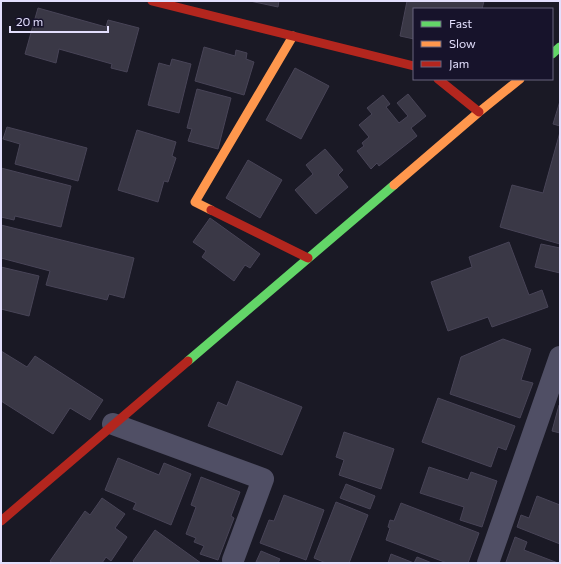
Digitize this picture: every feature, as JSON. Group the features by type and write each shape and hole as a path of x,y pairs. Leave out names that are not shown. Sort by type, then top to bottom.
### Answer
{"street":[{"path":"152,1 413,66"},
{"path":"293,36 195,202 308,258"},
{"path":"439,80 479,112"},
{"path":"1,521 479,112 519,80"},
{"path":"488,563 560,357"},
{"path":"113,424 263,479 233,560"}],"building":[{"path":"250,1 279,1 278,7"},
{"path":"407,1 484,1 482,8 413,8 413,39 400,36"},
{"path":"38,8 106,27 108,20 139,28 127,72 111,68 112,64 59,49 56,63 25,54"},
{"path":"204,47 235,56 236,50 247,53 246,59 254,62 244,95 195,81"},
{"path":"172,59 191,64 179,113 148,105 159,63 170,66"},
{"path":"295,68 329,86 301,139 266,120"},
{"path":"197,89 231,98 218,149 188,141 192,129 187,128"},
{"path":"408,94 426,116 411,128 417,136 379,166 377,163 371,169 357,151 364,146 362,143 369,137 359,125 372,114 367,108 383,95 390,104 386,107 399,123 408,116 397,103"},
{"path":"560,101 560,126 553,124"},
{"path":"7,127 87,148 78,181 15,164 20,144 3,139"},
{"path":"137,130 176,142 172,156 176,158 168,182 164,181 158,202 118,190"},
{"path":"560,132 560,244 500,227 512,185 543,193"},
{"path":"325,149 343,170 338,175 348,187 316,214 295,190 313,174 306,165"},
{"path":"248,160 282,180 260,218 226,198"},
{"path":"1,168 71,186 61,227 15,216 14,220 1,217"},
{"path":"210,218 260,254 250,268 245,265 234,281 202,257 206,251 193,242"},
{"path":"1,225 134,258 124,298 109,294 107,300 46,285 50,271 1,258"},
{"path":"509,242 529,295 542,290 548,307 492,327 488,317 448,331 431,282 472,267 469,257"},
{"path":"541,244 560,248 560,273 535,267"},
{"path":"1,267 39,276 29,316 1,309"},
{"path":"503,339 531,349 521,380 533,383 520,418 450,394 461,357"},
{"path":"1,351 27,367 35,356 103,400 90,420 70,408 53,434 1,401"},
{"path":"237,381 302,407 282,455 208,426 218,402 227,406"},
{"path":"438,398 515,426 506,450 498,447 491,467 422,442"},
{"path":"560,405 560,433 552,431"},
{"path":"344,432 394,449 381,489 339,475 344,460 336,457"},
{"path":"118,458 159,475 164,463 191,474 171,525 133,509 136,503 105,490"},
{"path":"429,467 468,480 471,472 497,481 482,527 460,520 464,507 420,493"},
{"path":"201,477 240,492 231,516 234,518 218,560 200,554 204,546 194,542 196,538 186,534 196,507 191,505"},
{"path":"346,484 375,496 370,509 340,498"},
{"path":"284,495 324,510 306,560 260,543 269,520 274,521"},
{"path":"537,496 560,505 560,544 517,527 521,515 529,518"},
{"path":"102,498 125,514 115,528 127,537 111,561 106,557 102,563 53,563 50,561 85,511 90,515"},
{"path":"336,502 368,515 349,563 326,563 314,558"},
{"path":"401,503 479,533 468,563 447,563 386,540 390,528 388,527 390,520 394,521"},
{"path":"155,530 201,563 135,563 133,561"},
{"path":"515,537 527,542 524,550 558,563 506,562"},
{"path":"261,551 280,559 278,563 256,562"},
{"path":"391,554 414,563 388,563"},
{"path":"417,557 432,563 414,563"}],"traffic: fast":[{"path":"553,53 560,47"},
{"path":"188,361 394,185"}],"traffic: slow":[{"path":"211,210 195,202 293,36"},
{"path":"394,185 519,80"}],"traffic: jam":[{"path":"152,1 413,66"},
{"path":"439,80 479,112"},
{"path":"211,210 308,258"},
{"path":"1,521 188,361"}]}
